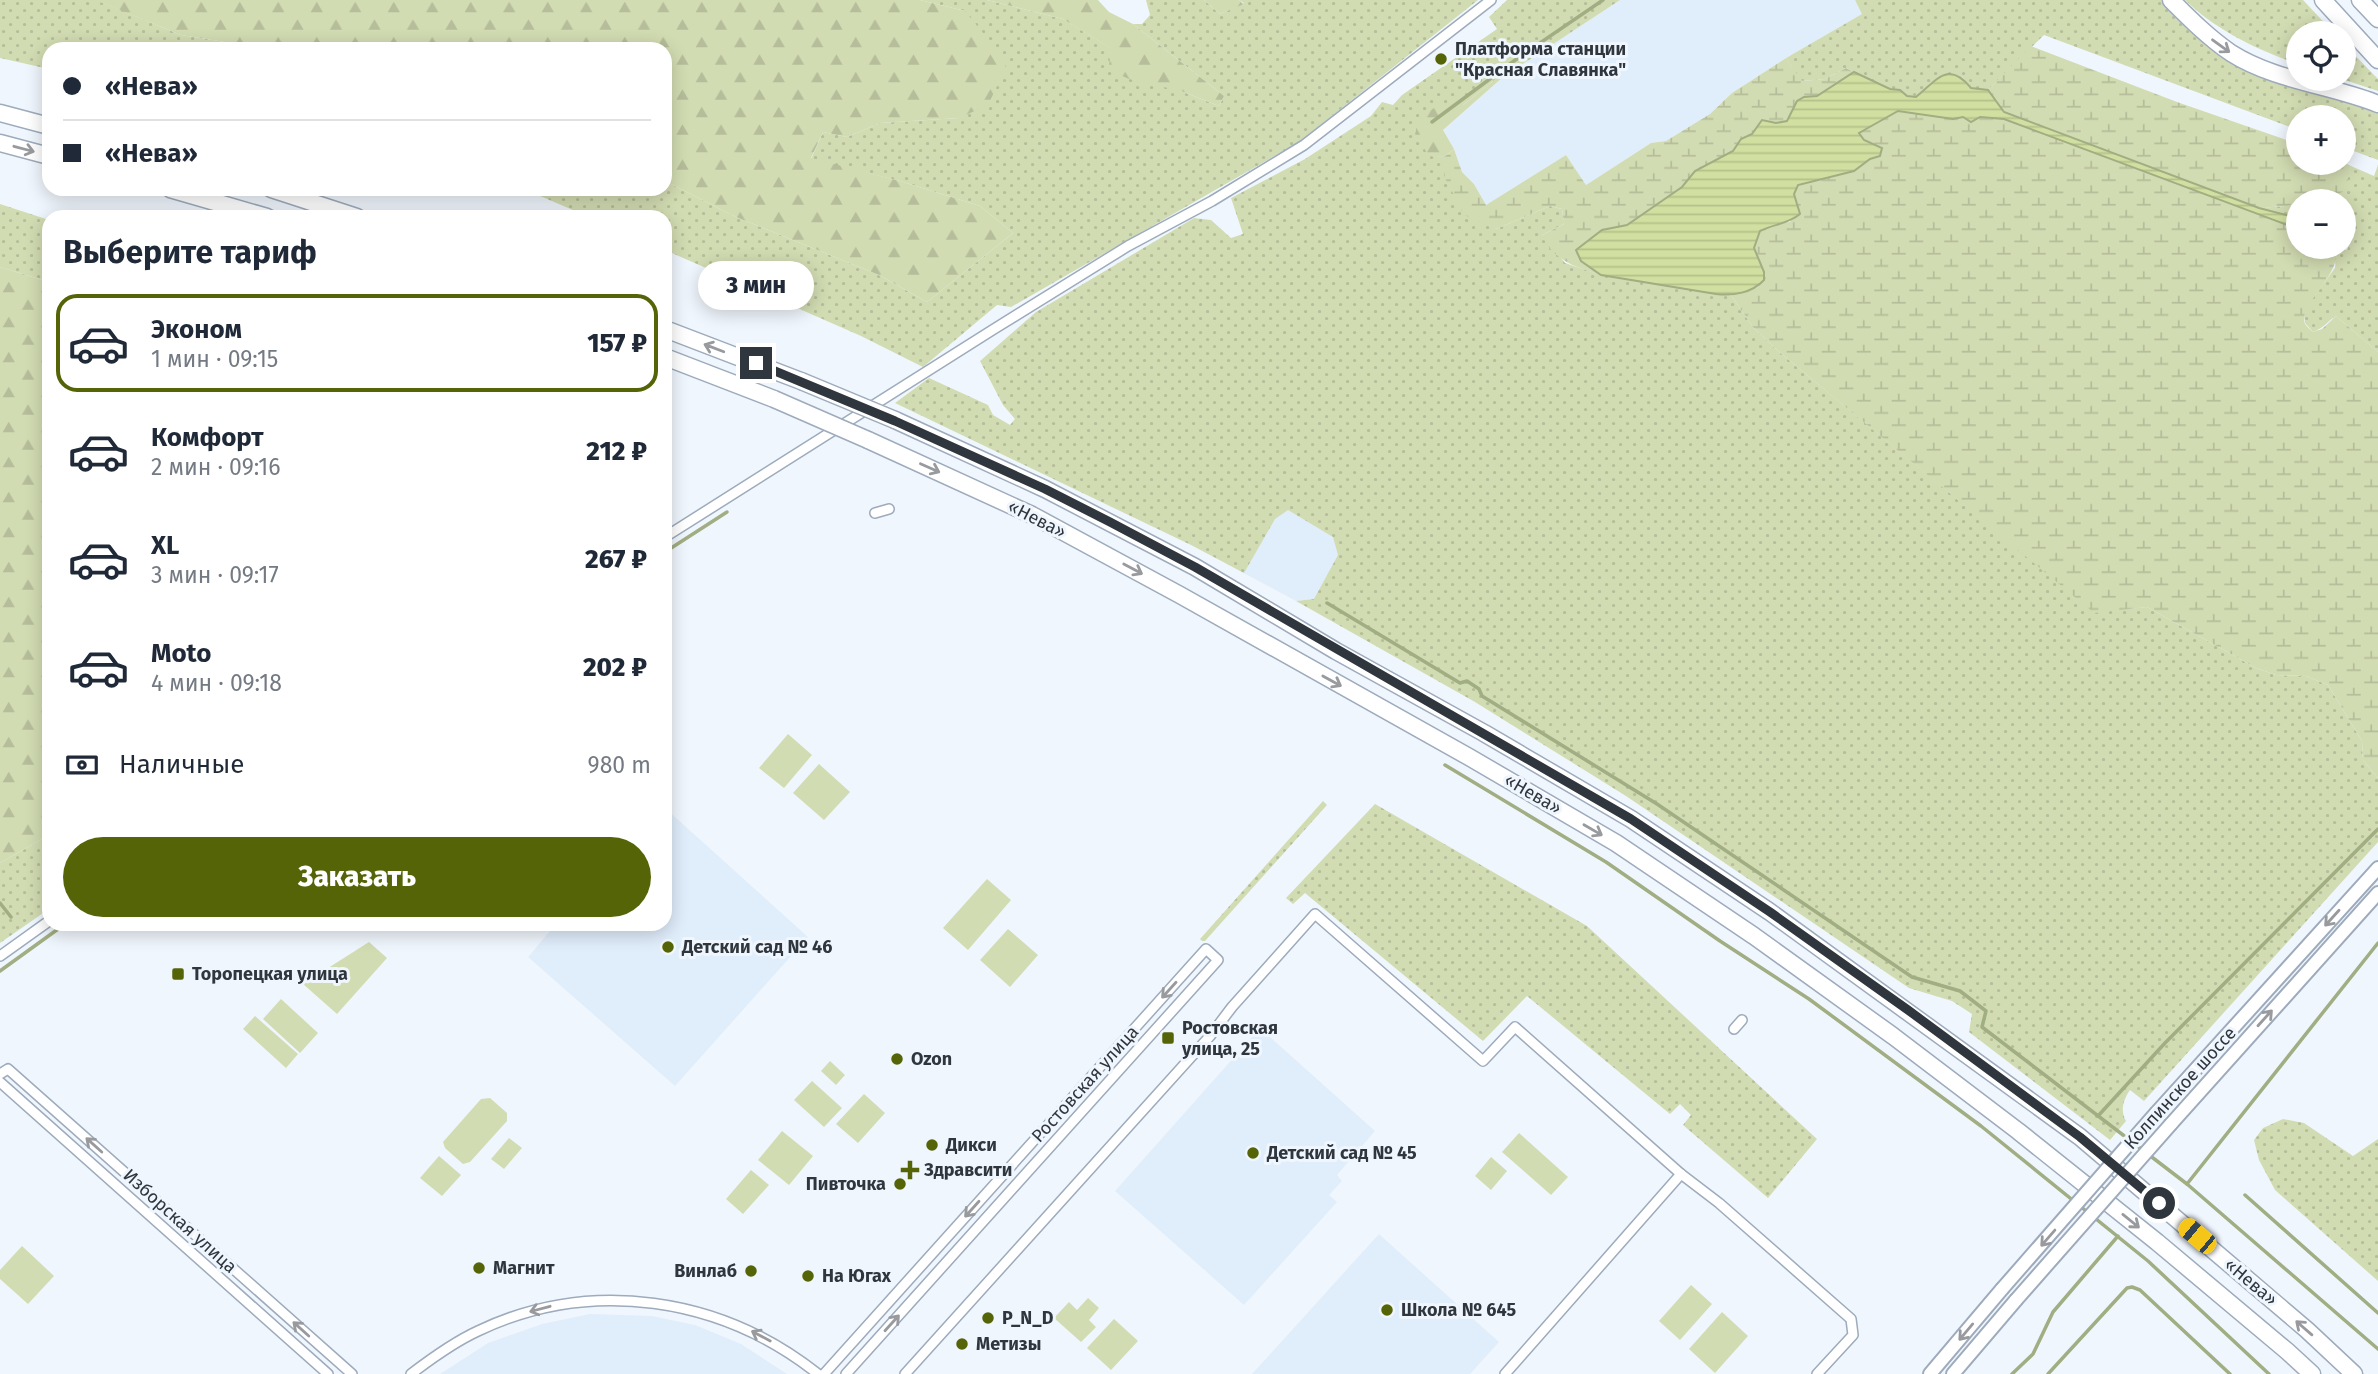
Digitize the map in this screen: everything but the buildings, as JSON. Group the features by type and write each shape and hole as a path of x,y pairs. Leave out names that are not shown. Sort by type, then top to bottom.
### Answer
{"highway":[{"path":"2171,0 2208,36 2254,65 2378,104"},
{"path":"2323,0 2378,60"},
{"path":"2360,0 2378,19"},
{"path":"0,113 42,124"},
{"path":"0,143 42,154"},
{"path":"194,196 243,210"},
{"path":"292,196 336,210"},
{"name":"«Нева»","path":"672,332 801,380 1045,489 1195,567 1631,819 1781,920 2080,1137 2307,1330 2354,1374"},
{"name":"«Нева»","path":"672,360 774,399 1032,515 1457,750 1616,843 1776,951 2018,1131 2187,1267 2312,1374"}],"main road":[{"name":"Колпинское шоссе","path":"1930,1374 2157,1112 2378,868"},
{"name":"Колпинское шоссе","path":"1954,1374 2015,1300 2378,893"}],"street":[{"path":"672,533 994,328 1128,246 1212,201 1304,145 1491,0"},
{"path":"875,513 889,509"},
{"path":"905,1374 1210,1036 1232,1007 1315,914 1483,1061 1515,1027 1851,1319 1853,1335 1817,1374"},
{"path":"0,956 42,926"},
{"name":"Ростовская улица","path":"824,1374 1206,949 1218,960 846,1374"},
{"path":"1734,1029 1742,1020"},
{"name":"Изборская улица","path":"4,1071 352,1374"},
{"name":"Изборская улица","path":"0,1082 328,1374"},
{"path":"1505,1374 1681,1174"},
{"path":"411,1374 477,1331 514,1316 552,1306 632,1300 672,1305 736,1324 781,1347 818,1374"}],"shaded area":[{"path":"1620,0 1855,0 1862,14 1732,93 1710,114 1666,141 1651,143 1586,185 1566,155 1486,205 1474,184 1462,172 1454,149 1443,130 1503,77"},
{"path":"1854,72 1890,89 1900,90 1907,96 1916,97 1937,79 1949,74 1956,75 1971,88 1988,90 2004,112 2259,208 2286,215 2286,225 2004,119 1980,117 1971,122 1963,117 1953,119 1898,111 1859,133 1864,140 1882,148 1880,156 1870,159 1854,171 1798,185 1794,194 1800,214 1760,231 1754,248 1764,272 1764,280 1748,291 1716,294 1601,275 1581,261 1576,250 1602,230 1627,225 1682,187 1695,171 1733,151 1741,139 1752,134 1762,120 1776,123 1787,121 1797,101 1804,97 1817,96"},
{"path":"1237,479 1369,499 1316,599 1296,601 1225,563 1246,531"},
{"name":"Детский сад № 46","path":"672,814 808,937 675,1086 528,957 550,931 672,931"},
{"name":"Детский сад № 45","path":"1260,1028 1375,1131 1337,1175 1342,1181 1329,1195 1337,1202 1244,1305 1115,1191"},
{"name":"Школа № 645","path":"1379,1234 1499,1342 1470,1374 1252,1374"},
{"path":"590,1314 652,1316 695,1325 741,1344 787,1374 440,1374 488,1343 542,1324"}],"green space":[{"path":"0,0 100,0 181,35 224,42 42,42 42,67 0,58"},
{"path":"920,0 987,0 1063,19 1181,91 1219,106 1224,96 1133,24 1142,24 1150,15 1146,0 1204,0 1220,14 1244,3 1239,0 1478,0 1299,142 1011,307 997,305 923,367 861,336 672,253 672,210 573,210 540,196 672,196 672,185 736,217 879,275 927,302 1013,233 980,206 900,181 811,159 823,132 847,137 880,123 959,118 965,11"},
{"path":"920,0 965,11 1006,67 988,105 959,118 880,123 847,137 823,132 811,158 900,181 980,206 1013,233 927,302 879,275 736,217 672,185 672,42 224,42 181,35 100,2"},
{"path":"987,0 1098,0 1109,12 1133,24 1224,96 1219,106 1181,91 1129,79 1109,70 1110,48 1063,19"},
{"path":"1204,0 1239,0 1244,4 1220,14"},
{"path":"1507,0 1620,0 1503,77 1501,75 1463,105 1440,105 1429,155 1444,157 1444,176 1496,229 1550,206 1562,209 1564,224 1542,235 1565,263 1601,275 1731,295 1753,327 1778,351 2094,612 2147,607 2256,668 2276,675 2306,676 2328,685 2362,741 2363,760 2378,778 2378,842 2144,1101 2130,1090 2123,1106 2126,1121 2110,1140 1969,1032 1972,1014 1952,1001 1909,988 1626,796 1475,702 1296,601 1314,599 1338,555 1333,537 1288,510 1275,519 1244,573 895,403 929,378 988,405 993,415 1010,425 1015,419 1003,405 980,361 1036,312 1194,218 1211,220 1231,238 1243,234 1231,198 1305,159 1371,116 1382,102 1393,105 1402,95 1497,29 1489,17"},
{"path":"1855,0 2163,0 2206,42 2286,74 2286,91 2328,91 2378,111 2378,160 2356,152 2356,105 2286,105 2286,126 2044,35 1988,90 1971,88 1962,77 1942,75 1917,97 1907,96 1900,90 1890,89 1846,68 1825,79 1801,81 1786,58 1862,14"},
{"path":"2185,0 2303,0 2323,21 2286,21 2286,59 2238,38"},
{"path":"2031,46 2177,102 2286,140 2286,175 2349,175 2345,189 2286,189 2286,206 2259,208 2004,112 1988,90"},
{"path":"2356,56 2378,79 2378,91 2356,84"},
{"path":"1786,58 1802,81 1825,79 1846,68 1854,72 1817,96 1804,97 1797,101 1787,121 1762,121 1752,134 1741,139 1733,151 1695,171 1682,187 1627,225 1602,230 1581,262 1601,275 1566,262 1547,244 1542,235 1564,224 1562,209 1550,206 1496,229 1464,215 1444,176 1444,157 1454,149 1462,172 1474,184 1486,205 1566,155 1586,185 1651,143 1666,141 1710,114 1732,93"},
{"path":"1501,75 1503,77 1443,130 1454,149 1444,157 1429,156 1415,134 1421,115 1440,105 1463,105"},
{"path":"1898,111 1953,119 2004,119 2286,225 2286,259 2336,259 2304,317 2305,324 2313,332 2322,329 2336,316 2378,352 2378,778 2363,760 2362,741 2328,685 2306,676 2276,675 2256,668 2147,607 2094,613 1778,351 1753,327 1731,295 1758,287 1764,272 1754,248 1760,231 1776,223 1790,222 1798,204 1794,193 1798,185 1854,171 1879,156 1881,147 1864,140 1859,133"},
{"path":"2378,165 2378,352 2336,316 2313,332 2305,323 2304,315 2307,306 2335,268 2336,259 2356,259 2356,189 2345,189 2348,175 2356,175 2356,168 2374,176"},
{"path":"0,204 42,218 42,280 0,267"},
{"path":"2286,206 2286,215 2259,208"},
{"path":"0,267 42,280 42,839 0,863"},
{"path":"788,734 812,755 784,788 759,768"},
{"path":"819,764 850,792 824,820 793,793"},
{"path":"1323,801 1327,805 1205,941 1202,941 1200,939"},
{"path":"1375,804 1587,926 1817,1139 1768,1198 1683,1125 1691,1115 1680,1104 1670,1114 1527,996 1483,1041 1305,893 1293,904 1286,898"},
{"path":"42,839 42,914 0,943 0,863"},
{"path":"987,879 1011,900 968,950 943,928"},
{"path":"1008,929 1038,955 1010,987 980,960"},
{"path":"369,942 387,958 337,1014 303,984"},
{"path":"281,999 318,1033 300,1053 263,1019"},
{"path":"255,1016 298,1054 286,1068 243,1029"},
{"path":"830,1061 845,1075 836,1085 821,1071"},
{"path":"812,1081 842,1108 824,1127 794,1100"},
{"path":"864,1094 885,1113 858,1143 836,1124"},
{"path":"490,1098 507,1113 507,1121 470,1162 463,1164 445,1148 443,1142 481,1099"},
{"path":"2283,1119 2304,1123 2353,1156 2378,1139 2378,1281 2275,1190 2259,1160 2254,1140 2263,1128"},
{"path":"782,1131 813,1156 789,1185 758,1160"},
{"path":"1519,1133 1568,1177 1551,1195 1502,1152"},
{"path":"509,1138 522,1148 504,1169 491,1159"},
{"path":"439,1156 461,1175 442,1196 420,1178"},
{"path":"1491,1157 1507,1171 1491,1190 1475,1176"},
{"path":"751,1170 769,1185 743,1214 726,1199"},
{"path":"22,1246 54,1276 28,1304 0,1279 0,1270"},
{"path":"1691,1285 1712,1304 1680,1340 1659,1321"},
{"path":"1088,1298 1099,1308 1089,1320 1096,1327 1081,1342 1054,1318 1069,1302 1077,1310"},
{"path":"1722,1312 1748,1336 1715,1373 1689,1349"},
{"path":"1114,1319 1138,1341 1111,1370 1087,1348"}],"waterway":[{"path":"1432,122 1518,58 1603,0"},
{"path":"672,547 727,512"},
{"path":"1327,603 1460,683 1467,681 1479,689 1482,696 1657,804 1912,977 1960,991 1986,1011 1982,1027 2187,1184 2378,1349"},
{"path":"1445,765 1606,862 1809,999 1981,1126 2148,1261 2269,1374"},
{"path":"2098,1116 2165,1043 2378,829"},
{"path":"0,903 11,917"},
{"path":"0,971 55,931"},
{"path":"2187,1184 2378,943"},
{"path":"2245,1195 2378,1313"},
{"path":"2012,1374 2033,1354 2053,1312 2118,1236"},
{"path":"2048,1374 2127,1288 2132,1287 2140,1290 2230,1374"}],"place":[{"name":"Платформа станции \"Красная Славянка\"","path":"1441,59"},
{"name":"Детский сад № 46","path":"668,947"},
{"name":"Торопецкая улица","path":"178,974"},
{"name":"Ростовская улица, 25","path":"1168,1038"},
{"name":"Ozon","path":"897,1059"},
{"name":"Дикси","path":"932,1145"},
{"name":"Детский сад № 45","path":"1253,1153"},
{"name":"Здравсити","path":"910,1170"},
{"name":"Пивточка","path":"900,1184"},
{"name":"Магнит","path":"479,1268"},
{"name":"Винлаб","path":"751,1271"},
{"name":"На Югах","path":"808,1276"},
{"name":"Школа № 645","path":"1387,1310"},
{"name":"P_N_D","path":"988,1318"},
{"name":"Метизы","path":"962,1344"}],"route":[{"path":"756,363 895,421 1045,489 1110,522 1195,567 1336,651 1631,819 1770,912 1908,1010 2080,1137 2159,1203"}]}
